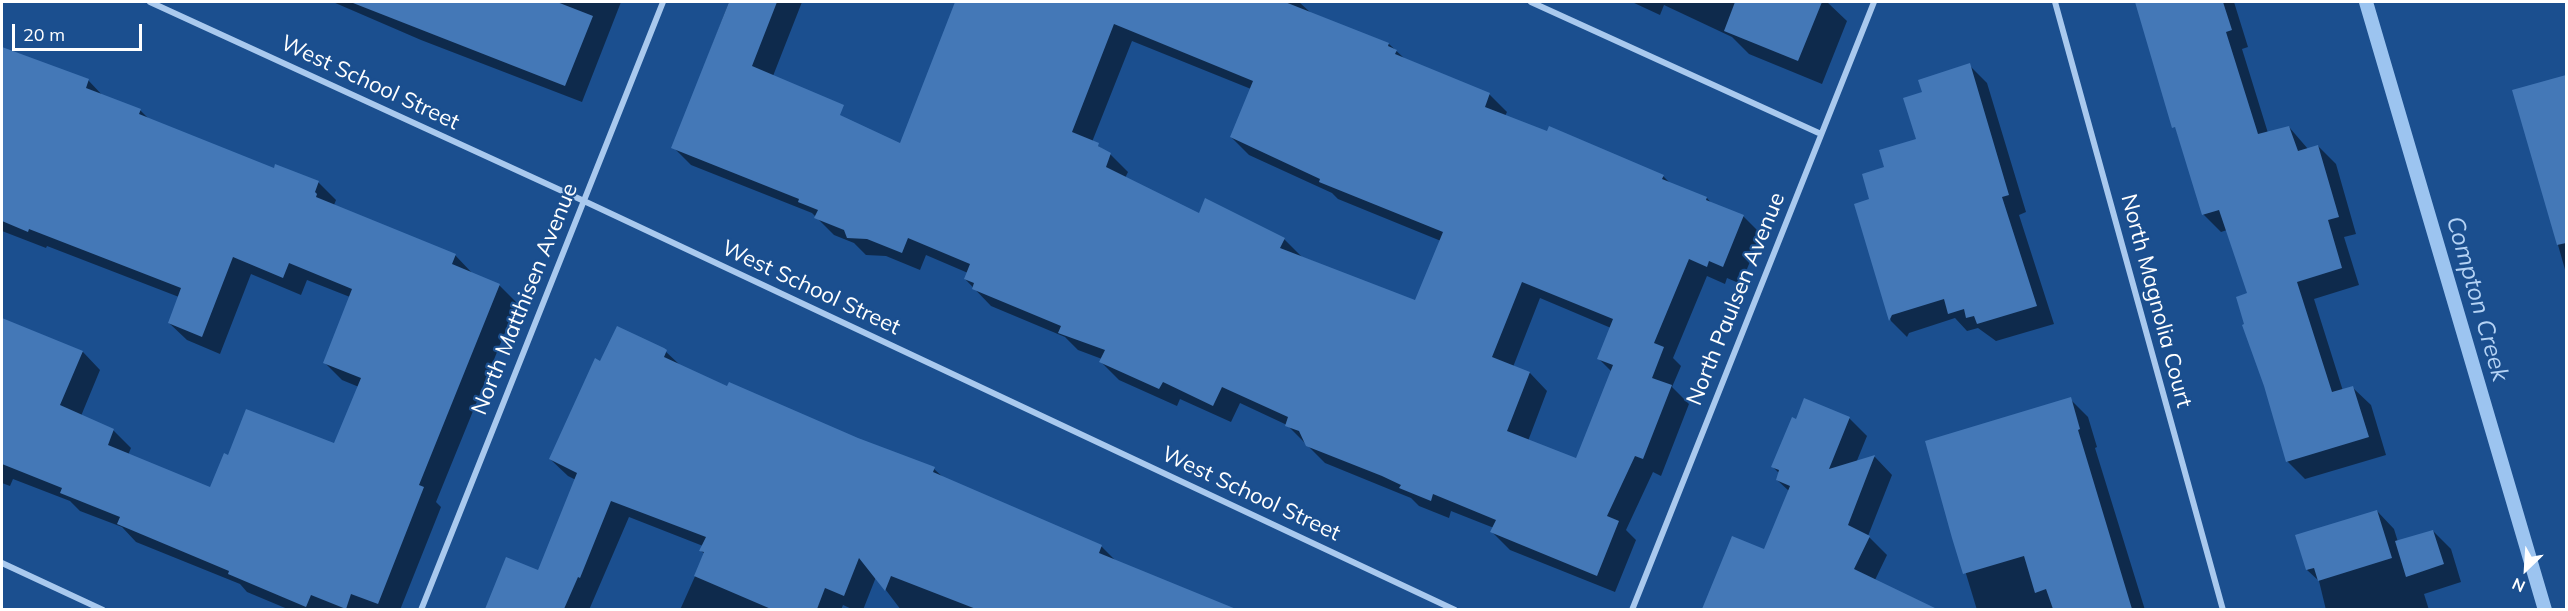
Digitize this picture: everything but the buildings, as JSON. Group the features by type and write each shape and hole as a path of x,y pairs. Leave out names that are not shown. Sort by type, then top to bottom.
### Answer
{"street":[{"name":"West School Street","path":"150,2 584,201 1455,609"},
{"name":"North Matthisen Avenue","path":"421,609 663,2"},
{"path":"1531,2 1821,134"},
{"name":"North Paulsen Avenue","path":"1632,609 1874,2"},
{"name":"North Magnolia Court","path":"2055,2 2223,609"},
{"path":"2,562 103,609"}],"waterway":[{"name":"Compton Creek","path":"2366,2 2545,610"}]}
